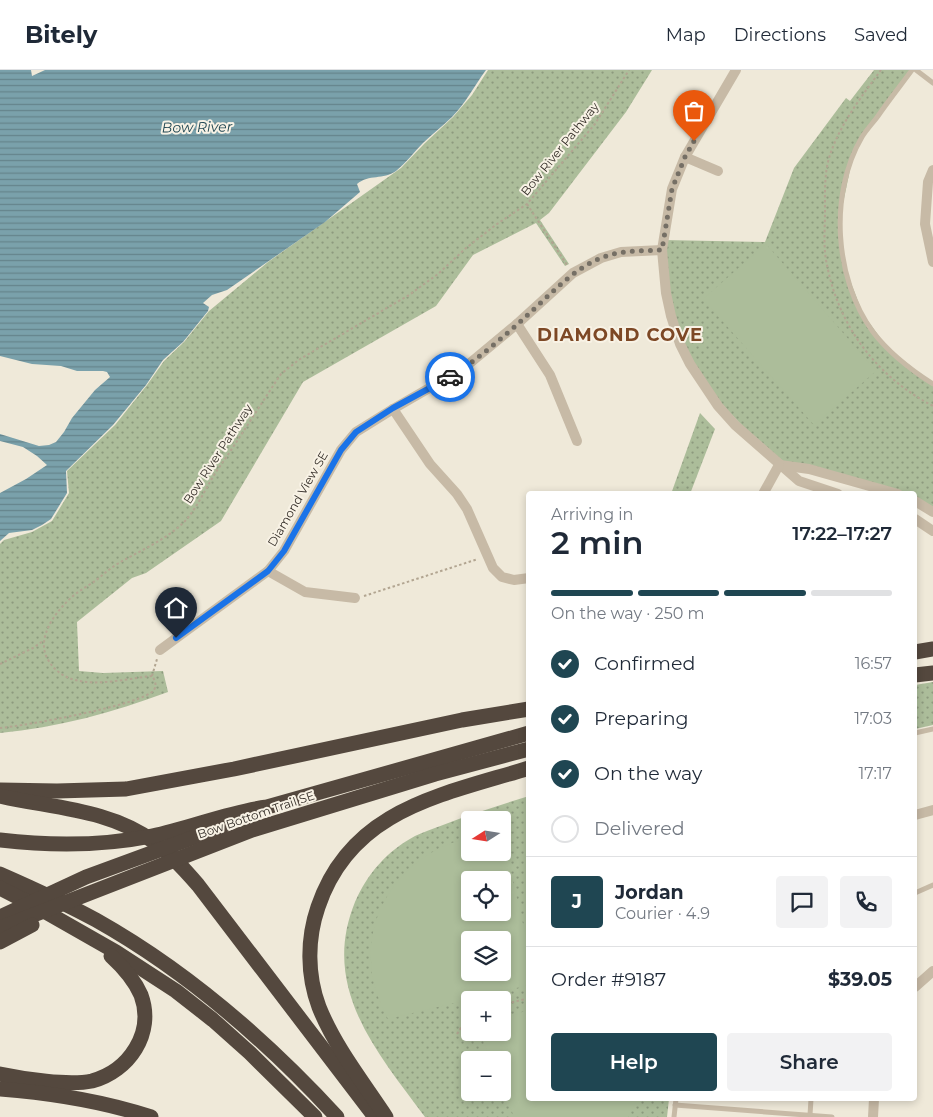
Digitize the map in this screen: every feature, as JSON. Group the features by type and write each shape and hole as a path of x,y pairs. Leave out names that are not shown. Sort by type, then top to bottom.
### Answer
{"highway":[{"path":"917,652 933,649"},
{"path":"917,675 933,673"},
{"path":"0,790 126,789 234,769 462,720 526,709"},
{"name":"Bow Bottom Trail SE","path":"2,936 137,874 205,834 230,814 267,807 526,734"},
{"name":"Bow Bottom Trail SE","path":"0,840 66,845 153,836 205,834 303,813 435,774 526,750"},
{"path":"386,1117 338,1042 319,1006 312,977 310,948 313,925 320,900 344,858 364,836 385,820 435,797 526,769"},
{"path":"0,796 94,815 137,831 155,842 198,886 375,1117"},
{"path":"0,917 86,878 205,834"},
{"path":"0,874 96,920 157,959 260,1040 306,1083 337,1117"},
{"path":"0,888 38,907 146,970 176,991 213,1020 279,1080 314,1117"},
{"path":"0,1074 64,1082 92,1080 110,1074 126,1063 136,1049 143,1030 144,1014 141,997 127,972 93,939"},
{"path":"0,1089 68,1096 123,1108 151,1117"}],"street":[{"path":"736,70 685,157 672,189 662,250 666,293 671,316 680,344 690,364 712,398 735,425 799,481 829,491"},
{"path":"685,157 718,171"},
{"path":"933,170 928,182 925,224 933,262"},
{"name":"Diamond View SE","path":"160,650 268,571 284,551 341,450 356,432 393,408 464,368 517,324 573,273 608,256 621,252 662,250"},
{"path":"517,324 550,375 577,441"},
{"path":"393,408 425,457 458,494 493,568 502,577 514,580 526,578"},
{"path":"765,491 779,465"},
{"path":"779,465 809,469 887,491"},
{"path":"917,502 933,512"},
{"path":"917,520 933,531"},
{"path":"268,571 305,592 356,598"},
{"path":"917,814 933,810"},
{"path":"917,985 933,971"},
{"path":"873,1117 874,1101"}],"lane":[{"path":"933,83 914,70 862,137 850,165 842,194 840,218 840,241 853,296 873,331 903,362 933,384"},
{"path":"917,733 933,729"},
{"path":"917,892 933,885"},
{"path":"810,1115 811,1101"},
{"path":"674,1117 676,1102 832,1117"}],"path":[{"name":"Bow River Pathway","path":"44,641 46,631 73,596 118,563 149,547 185,521 281,374 300,359 408,295 438,274 466,248 497,224 527,204 595,124 629,70"},
{"path":"880,70 847,120 829,157 824,239 827,264 840,307 860,345 872,360 892,379 909,392 933,406"},
{"path":"527,204 573,273"},
{"path":"356,598 487,556"},
{"path":"0,664 44,641"},
{"path":"44,641 44,652 48,660 63,674 74,679 90,683 108,683 152,676"},
{"path":"0,728 44,722 106,708 147,695 153,691 155,686 152,676 160,650"},
{"path":"511,1003 526,999"},
{"path":"457,1034 461,1028"}],"green space":[{"path":"488,70 652,70 626,112 549,213 540,220 569,264 565,266 536,223 473,255 436,306 303,382 221,521 146,573 132,578 77,622 79,671 103,673 163,671 168,692 85,718 21,731 0,733 0,544 4,540 32,532 52,521 69,493 67,471 115,425 164,361 184,342 209,311 268,262 401,168 453,117 472,95"},
{"path":"874,70 912,70 862,137 851,165 840,218 846,270 863,314 887,347 933,384 933,512 917,502 917,491 886,491 779,465 702,383 671,316 663,240 765,242 794,168 846,98 850,101"},
{"path":"766,244 876,371 814,425 703,299"},
{"path":"700,413 715,429 691,491 672,491"},
{"path":"933,682 933,725 917,729 917,685"},
{"path":"526,797 526,1101 669,1101 667,1117 425,1117 389,1068 359,1017 349,991 344,963 346,933 355,902 366,882 387,856 405,842 461,818 461,861 511,861 511,811 483,811"},
{"path":"461,841 461,861 508,861 510,871 461,871 461,921 511,921 511,874 526,936 526,986 504,991 461,991 461,1001 388,1019 372,976 372,939 377,918 386,899 398,881 430,853"},
{"path":"526,1010 526,1101 636,1101 628,1117 514,1117 508,1101 511,1101 511,1051 487,1051 483,1041 511,1041 511,1017"}],"water":[{"name":"Bow River","path":"0,70 31,70 32,76 45,70 486,70 457,112 396,171 391,174 366,179 357,184 360,192 325,222 227,290 212,295 203,303 209,307 208,311 183,342 163,360 146,385 113,425 66,471 67,493 51,519 32,530 9,533 0,541 0,493 47,465 23,447 0,441 0,434 39,446 56,442 72,418 95,390 110,377 107,372 103,371 77,371 61,366 32,364 0,356"}],"way so far":[{"path":"450,377 464,368 517,324 573,273 601,258 621,252 662,250 672,189 685,157 694,141"}],"district":[{"name":"DIAMOND COVE","path":"620,335"}],"route":[{"path":"176,638 268,571 284,551 341,450 356,432 393,408 450,377"}]}
